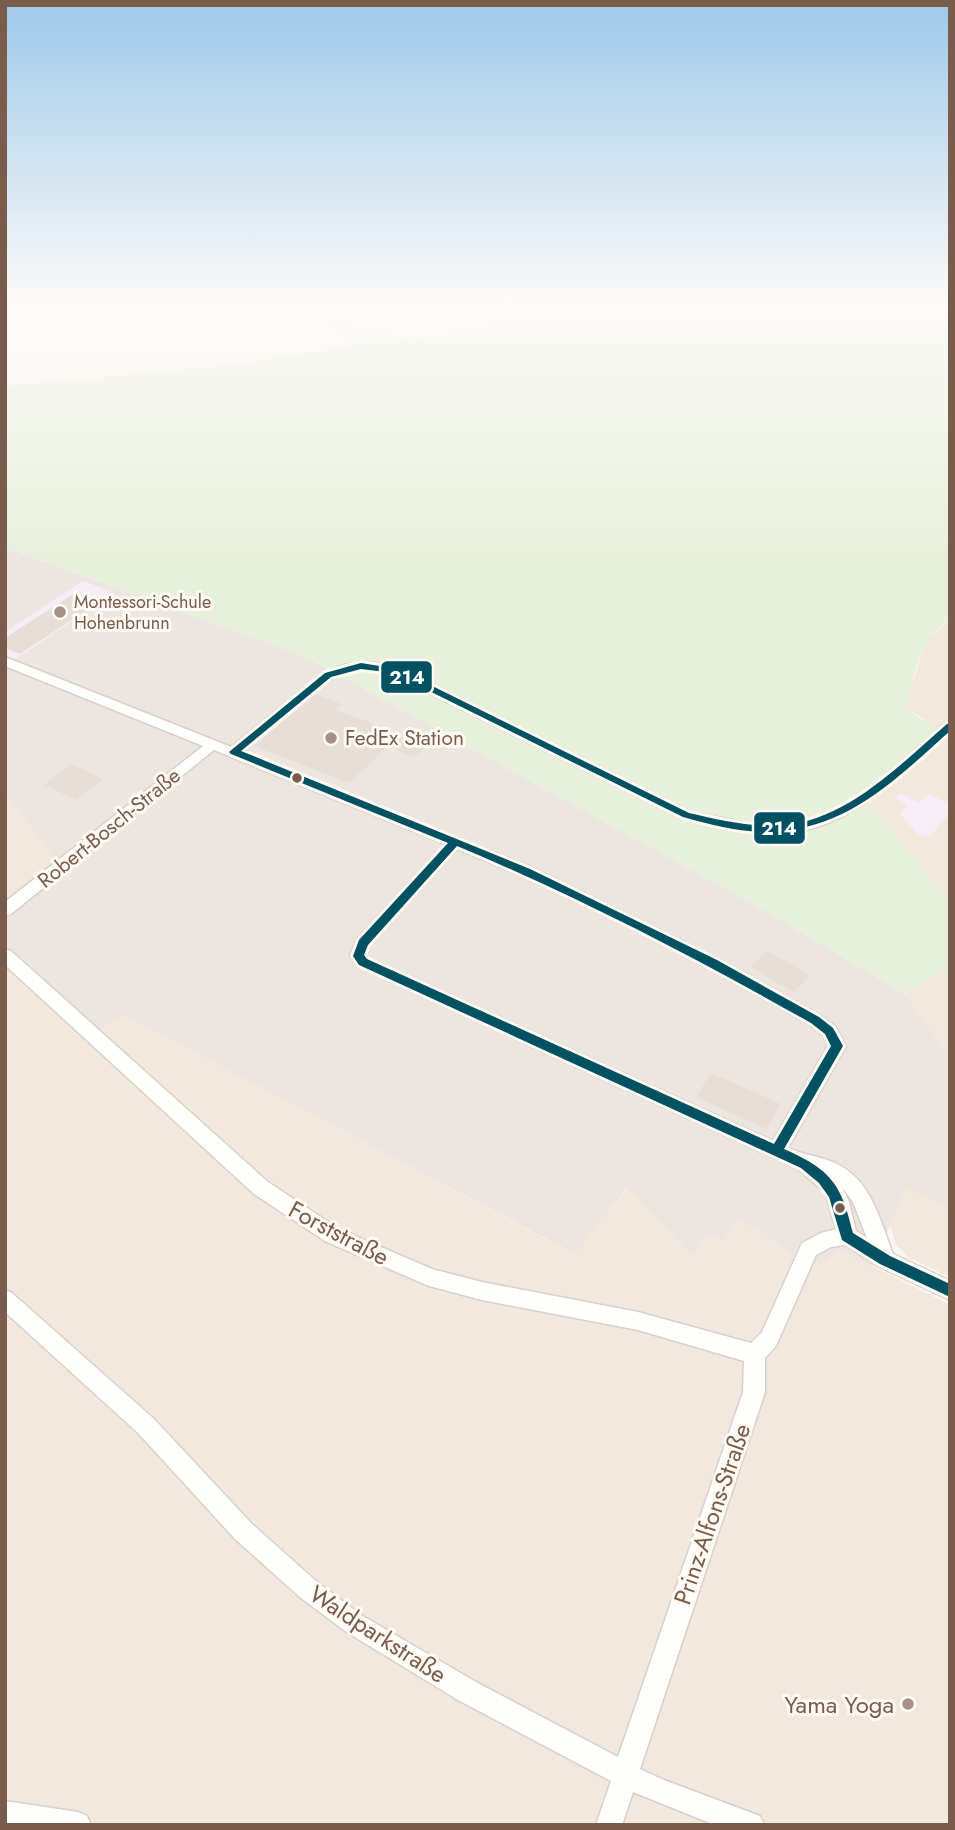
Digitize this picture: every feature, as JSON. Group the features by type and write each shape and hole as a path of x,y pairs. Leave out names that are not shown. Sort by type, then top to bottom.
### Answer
{"street":[{"path":"5,661 526,871 642,926 815,1020 829,1031 837,1046 776,1153"},
{"path":"234,752 328,675 347,667 371,665 395,671 676,811 722,825 770,829 814,823 851,808 950,726"},
{"name":"Robert-Bosch-Straße","path":"5,910 212,745"},
{"path":"455,842 363,943 358,956 363,962 776,1153 805,1164 829,1166 849,1179 860,1194 886,1260"},
{"name":"Forststraße","path":"5,955 261,1188 332,1235 429,1277 482,1291 638,1321 755,1354"},
{"path":"805,1164 831,1184 838,1197 847,1236"},
{"path":"755,1354 769,1339 808,1250 828,1239 847,1236 886,1260 950,1291"},
{"name":"Waldparkstraße","path":"5,1299 146,1426 244,1532 331,1607 381,1641 467,1691 626,1775 658,1791 751,1825"},
{"name":"Prinz-Alfons-Straße","path":"609,1825 754,1392 755,1354"},
{"path":"5,1814 78,1825"}],"shaded area":[{"path":"13,550 308,658 753,904 905,994 950,1057 950,1208 906,1188 872,1267 839,1250 821,1264 795,1260 768,1236 735,1220 723,1241 707,1233 693,1256 627,1188 575,1254 124,1015 99,1030 5,945 5,903 57,861 5,792 5,555"},
{"name":"Montessori-Schule Hohenbrunn","path":"83,581 115,593 14,660 5,656 5,632"},
{"path":"950,619 950,899 862,795 925,720 907,708 910,690 926,642"},
{"path":"5,792 58,861 5,903"},
{"path":"900,793 918,803 929,794 950,804 950,813 930,836 918,835 900,813 908,805 895,798"},
{"path":"5,945 99,1030 124,1015 574,1254 628,1188 693,1255 707,1233 723,1240 734,1220 768,1236 795,1260 839,1249 950,1305 950,1825 5,1825"},
{"path":"950,967 950,1057 905,994"},
{"path":"906,1187 950,1208 950,1277 908,1257 895,1243 890,1224"}],"green space":[{"path":"5,391 950,391 950,619 940,627 925,647 915,671 907,708 938,733 862,795 950,899 950,967 905,994 753,904 308,658 14,550 5,555"}],"building":[{"name":"Montessori-Schule Hohenbrunn","path":"75,593 99,602 20,654 5,648 5,638"},
{"name":"FedEx Station","path":"315,694 342,704 335,710 391,730 389,732 424,749 413,757 389,746 349,783 254,746"},
{"path":"71,764 103,779 76,800 44,785"},
{"path":"768,951 810,975 793,992 751,967"},
{"path":"711,1073 781,1104 766,1129 696,1097"}],"transit line":[{"name":"214","path":"234,752 328,675 361,666 395,671 686,815 732,826 770,829 803,826 833,816 888,780 950,726"},
{"name":"214","path":"234,752 526,871 713,963 815,1020 829,1031 837,1046 776,1152"},
{"name":"214","path":"455,842 363,943 358,956 363,962 805,1164 824,1179 835,1195 847,1236 885,1260 950,1291"}],"place":[{"name":"Montessori-Schule Hohenbrunn","path":"60,612"},
{"name":"FedEx Station","path":"331,738"},
{"name":"Yama Yoga","path":"908,1704"}]}
